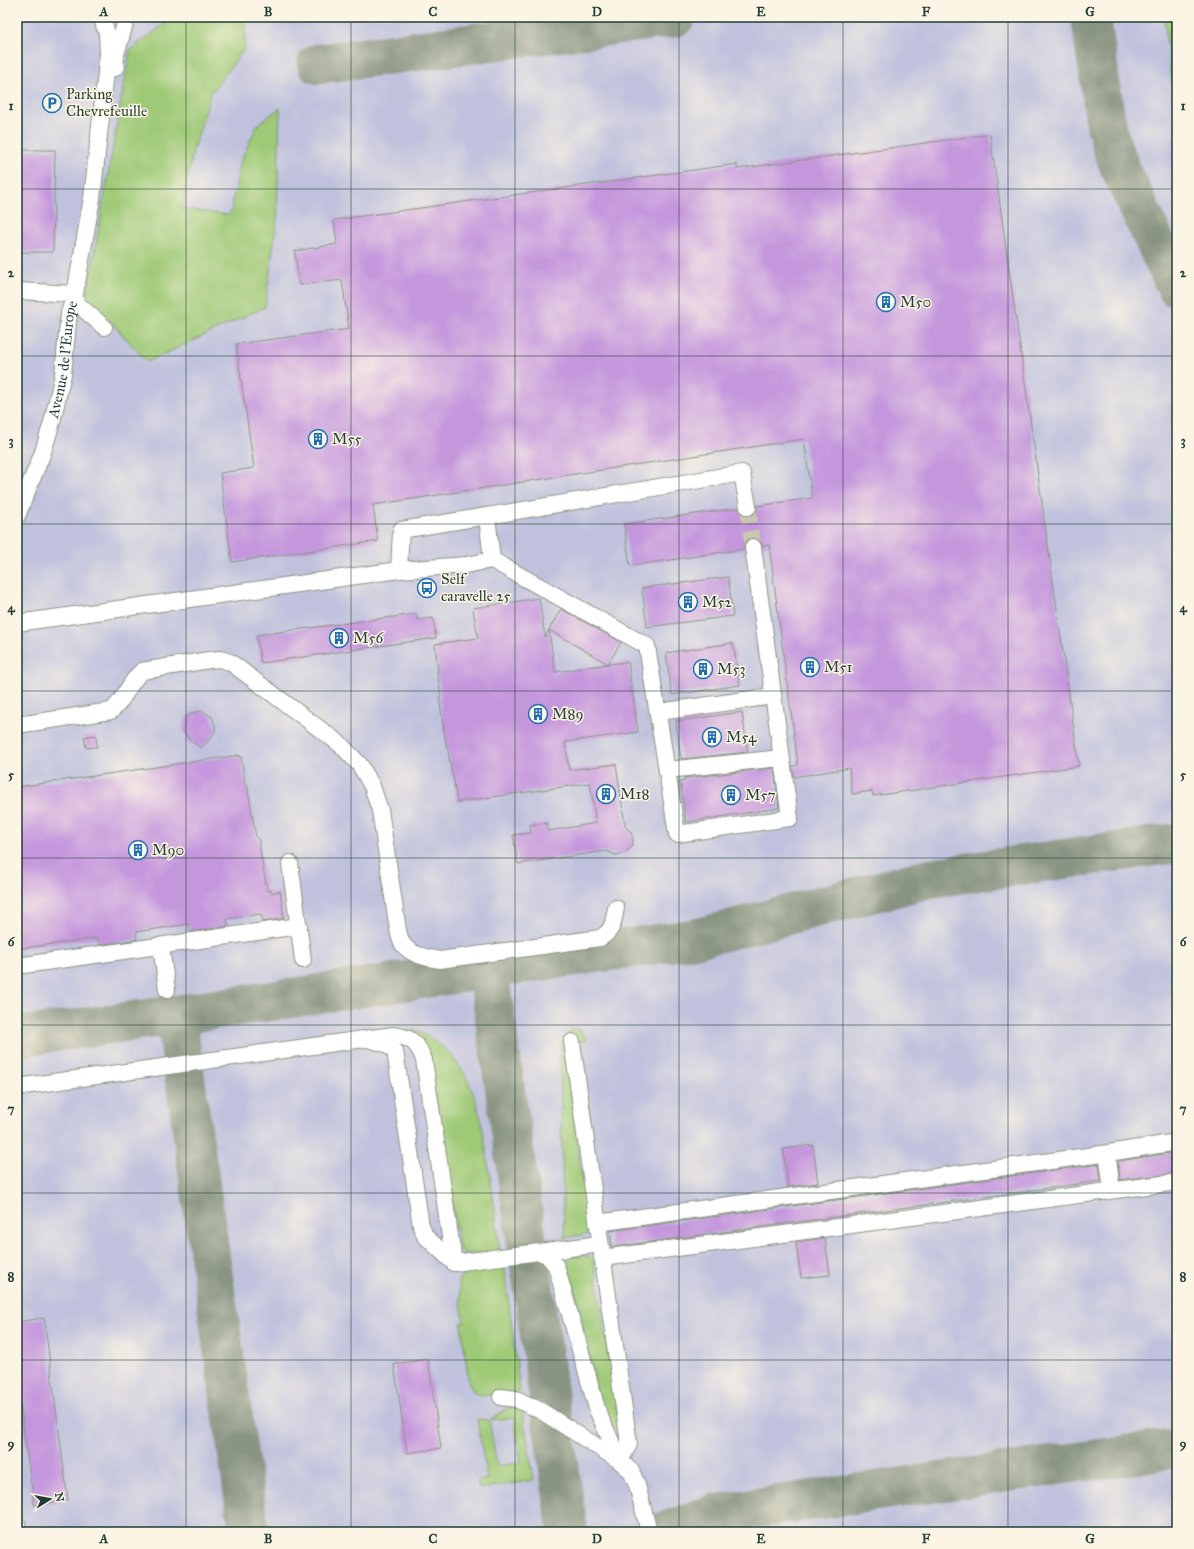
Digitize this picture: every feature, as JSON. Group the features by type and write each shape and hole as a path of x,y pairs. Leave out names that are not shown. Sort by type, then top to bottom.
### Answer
{"lane":[{"path":"102,17 111,23 118,25 130,20"},
{"path":"92,198 108,54 107,33 102,17"},
{"path":"92,198 101,161 116,54 130,20"},
{"name":"Avenue de l'Europe","path":"17,516 41,458 52,422 63,374 69,313 74,297 92,198"},
{"path":"17,291 74,297 104,327"},
{"path":"399,570 401,530 742,473 748,507"},
{"path":"487,516 492,560"},
{"path":"17,623 399,570 466,565 492,560 647,646 678,834 790,818 753,548"},
{"path":"17,725 111,710 120,704 133,678 142,671 209,660 220,659 230,662 340,744 360,766 377,797 398,930 402,944 410,951 428,958 440,960 600,938 607,934 613,926 616,908"},
{"path":"659,712 773,696"},
{"path":"667,770 781,758"},
{"path":"290,863 303,960"},
{"path":"17,966 298,926"},
{"path":"161,946 167,990"},
{"path":"17,1088 393,1035 406,1036 414,1042 424,1060 454,1263"},
{"path":"368,1039 386,1044 395,1051 421,1226 425,1236 454,1263"},
{"path":"572,1042 629,1444 620,1461"},
{"path":"597,1223 1102,1154 1177,1142"},
{"path":"1102,1154 1108,1159 1112,1190"},
{"path":"454,1263 539,1252 601,1251 1177,1182"},
{"path":"539,1252 547,1255 556,1266 598,1412 620,1461"},
{"path":"501,1397 516,1399 541,1411 620,1461 631,1471 649,1532"},
{"path":"17,1524 18,1532"}],"shaded area":[{"path":"17,17 1177,17 1177,1532 17,1532"}],"green space":[{"path":"1164,17 1177,17 1177,123 1176,119"},
{"path":"245,20 245,48 211,93 193,151 182,209 230,215 241,160 258,124 280,108 277,219 265,307 147,362 87,295 130,50 169,21"},
{"path":"399,1029 420,1032 440,1045 462,1070 469,1084 480,1115 483,1131 500,1252 465,1254 460,1252 427,1053"},
{"path":"571,1029 581,1031 587,1040 564,1045 589,1230 588,1234 565,1238 563,1208 560,1047"},
{"path":"585,1255 594,1261 621,1436 610,1424 597,1392 574,1285 569,1274 567,1257"},
{"path":"504,1264 520,1392 481,1395 474,1393 469,1384 461,1323 464,1323 458,1280 470,1269"},
{"path":"514,1407 522,1411 534,1480 479,1489 478,1481 487,1479 477,1419 489,1420 497,1466 521,1462 514,1418 491,1420 507,1408"}],"building":[{"path":"990,134 1079,766 873,796 872,791 852,794 849,768 794,777 792,766 798,765 769,545 762,546 761,542 757,538 751,538 744,543 744,549 630,566 624,524 739,508 741,513 749,516 754,514 757,510 757,506 812,498 804,439 373,505 378,541 232,562 220,473 254,468 236,344 349,329 342,280 299,285 295,251 337,244 334,220 737,164 737,169"},
{"path":"17,150 55,150 53,252 17,252"},
{"name":"M52","path":"728,577 733,616 647,627 642,588"},
{"name":"M89","path":"539,598 545,637 549,630 555,672 628,662 638,732 565,742 569,770 616,764 625,826 631,832 633,839 632,847 625,853 616,855 606,851 518,864 513,835 531,833 530,825 547,823 548,831 596,823 590,783 457,802 439,697 441,697 435,644 478,638 473,608"},
{"path":"561,609 621,642 608,664 549,630"},
{"name":"M56","path":"416,614 417,620 433,618 436,638 261,663 256,635"},
{"name":"M53","path":"733,643 740,685 672,695 666,653"},
{"path":"199,711 212,717 215,726 215,731 212,737 201,748 188,739 183,729 186,718 190,714"},
{"name":"M54","path":"742,712 748,752 681,759 676,721"},
{"path":"96,735 97,747 86,748 84,737"},
{"name":"M90","path":"239,755 239,757 241,756 245,784 247,784 256,837 258,837 267,891 271,890 271,893 280,891 284,918 263,922 261,914 227,919 228,926 190,932 189,924 136,932 137,939 99,945 97,938 17,949 17,787"},
{"name":"M57","path":"774,768 779,808 686,822 680,782 685,781 684,778"},
{"path":"813,1145 818,1183 788,1187 783,1149"},
{"path":"1177,1152 1177,1173 1120,1180 1118,1161"},
{"path":"1099,1164 1101,1181 612,1247 610,1231"},
{"path":"825,1238 830,1275 801,1278 796,1242"},
{"path":"44,1318 68,1500 34,1505 17,1381 17,1322"},
{"path":"428,1359 441,1448 407,1453 394,1364"}],"taxiway":[{"path":"317,64 675,17"},
{"path":"1091,17 1104,110 1112,147 1120,168 1177,288"},
{"path":"17,1037 698,938 930,878 1177,843"},
{"path":"488,969 568,1532"},
{"path":"176,1015 249,1532"},
{"path":"663,1532 714,1514 1177,1448"}],"tunnel":[{"path":"748,507 753,547"}],"place":[{"name":"Parking Chevrefeuille","path":"52,103"},
{"name":"M50","path":"886,302"},
{"name":"M55","path":"318,439"},
{"name":"Self caravelle 25","path":"427,588"},
{"name":"M52","path":"688,602"},
{"name":"M56","path":"339,638"},
{"name":"M51","path":"810,667"},
{"name":"M53","path":"703,669"},
{"name":"M89","path":"538,714"},
{"name":"M54","path":"712,737"},
{"name":"M18","path":"606,794"},
{"name":"M57","path":"731,795"},
{"name":"M90","path":"138,850"}]}
